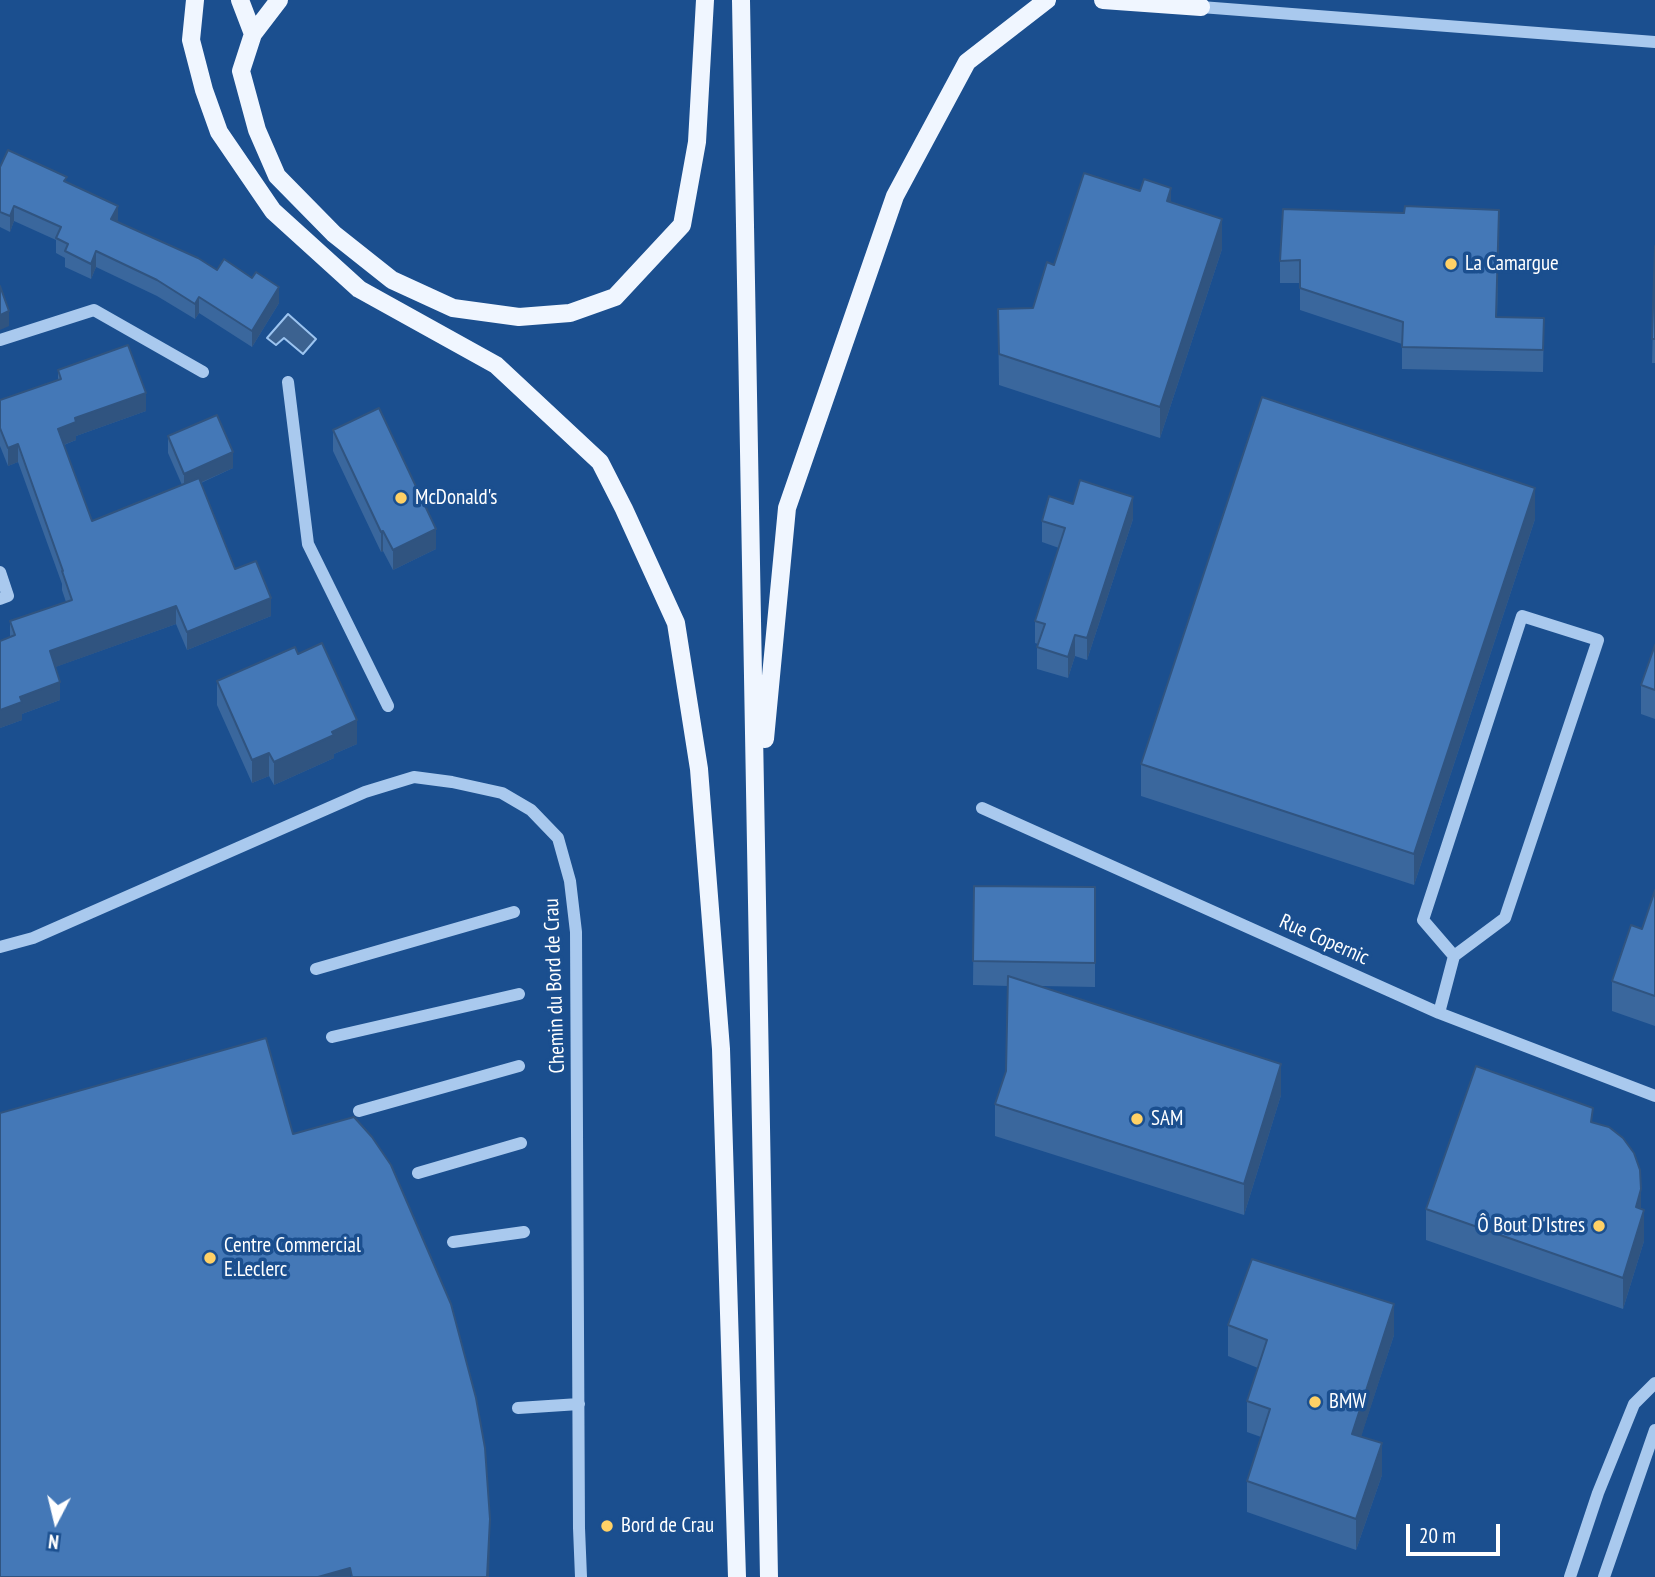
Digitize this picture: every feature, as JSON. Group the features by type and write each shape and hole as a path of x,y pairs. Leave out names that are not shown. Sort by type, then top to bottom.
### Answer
{"main road":[{"path":"195,0 191,40 204,90 219,132 274,211 359,289 496,365 600,462 676,623 699,769 721,1049 737,1577"},
{"path":"240,0 253,34"},
{"path":"279,0 253,34 241,71 257,130 277,176 334,234 392,280 453,308 519,317 570,313 615,297 682,225 697,142 705,0"},
{"path":"741,0 769,1577"},
{"path":"757,858 766,719 787,508 895,196 967,62 1046,0"},
{"path":"1102,0 1201,6"},
{"path":"1173,0 1201,6"}],"street":[{"path":"1201,6 1655,42"},
{"path":"0,340 94,310 203,372"},
{"path":"288,382 307,544 388,706"},
{"path":"0,572 8,596 0,599"},
{"path":"1439,1013 1454,956 1505,918 1598,639 1522,616 1423,920 1454,956"},
{"name":"Chemin du Bord de Crau","path":"0,947 33,938 365,792 414,777 502,793 531,810 558,838 569,881 576,932 581,1577"},
{"name":"Rue Copernic","path":"982,808 1439,1013 1655,1096"},
{"path":"316,969 514,912"},
{"path":"332,1037 519,994"},
{"path":"359,1111 519,1066"},
{"path":"418,1173 522,1143"},
{"path":"453,1242 524,1232"},
{"path":"1570,1577 1598,1493 1634,1404 1655,1383"},
{"path":"518,1408 579,1404"},
{"path":"1604,1577 1655,1430"}],"water":[{"path":"288,314 316,339 303,354 284,338 276,345 267,338"}],"building":[{"path":"8,150 67,177 64,181 118,206 111,219 198,258 217,270 224,259 252,278 256,272 279,287 252,331 199,297 195,304 157,280 96,251 91,264 65,251 68,244 56,238 61,227 14,206 10,216 0,212 0,167"},
{"path":"1084,173 1140,191 1144,179 1171,188 1167,201 1222,219 1160,407 999,354 998,309 1033,308 1047,262 1054,265"},
{"path":"1405,206 1499,210 1496,317 1544,318 1543,350 1402,347 1403,322 1300,288 1300,260 1280,261 1283,209 1404,213"},
{"path":"1655,246 1655,339 1652,339"},
{"path":"0,286 9,311 0,315"},
{"path":"128,345 146,393 75,418 76,422 58,429 92,521 199,478 235,569 256,561 271,598 187,632 176,606 50,651 60,682 20,697 22,702 0,710 0,641 15,635 10,621 72,600 18,444 8,448 0,428 0,400 61,379 58,370"},
{"path":"1262,397 1535,488 1414,854 1141,764"},
{"path":"379,408 436,529 393,550 383,531 381,532 333,430"},
{"path":"217,415 233,452 184,474 168,436"},
{"path":"1080,480 1133,497 1087,638 1075,635 1068,657 1037,647 1045,624 1035,621 1065,528 1042,521 1049,496 1073,504"},
{"path":"322,643 357,720 332,732 334,735 274,762 269,753 252,760 217,681 295,647 298,654"},
{"path":"1655,645 1655,690 1641,685"},
{"path":"974,886 1095,887 1095,963 973,961"},
{"path":"1655,890 1655,996 1612,981 1631,925 1642,929"},
{"name":"SAM","path":"1008,976 1281,1064 1244,1184 995,1104 1006,1071"},
{"name":"Centre Commercial E.Leclerc","path":"266,1038 293,1134 354,1117 391,1165 451,1304 476,1398 485,1448 490,1519 487,1577 352,1577 350,1568 318,1577 0,1577 0,1113"},
{"path":"1476,1066 1593,1108 1591,1122 1609,1127 1623,1138 1634,1153 1640,1170 1641,1189 1636,1207 1644,1210 1623,1278 1426,1209"},
{"name":"BMW","path":"1252,1259 1394,1304 1352,1434 1382,1443 1356,1519 1247,1481 1270,1409 1247,1401 1267,1340 1228,1325"}],"place":[{"name":"La Camargue","path":"1451,264"},
{"name":"McDonald's","path":"401,498"},
{"name":"SAM","path":"1137,1119"},
{"name":"Ô Bout D'Istres","path":"1599,1226"},
{"name":"Centre Commercial E.Leclerc","path":"210,1258"},
{"name":"BMW","path":"1315,1402"},
{"name":"Bord de Crau","path":"607,1526"}]}
